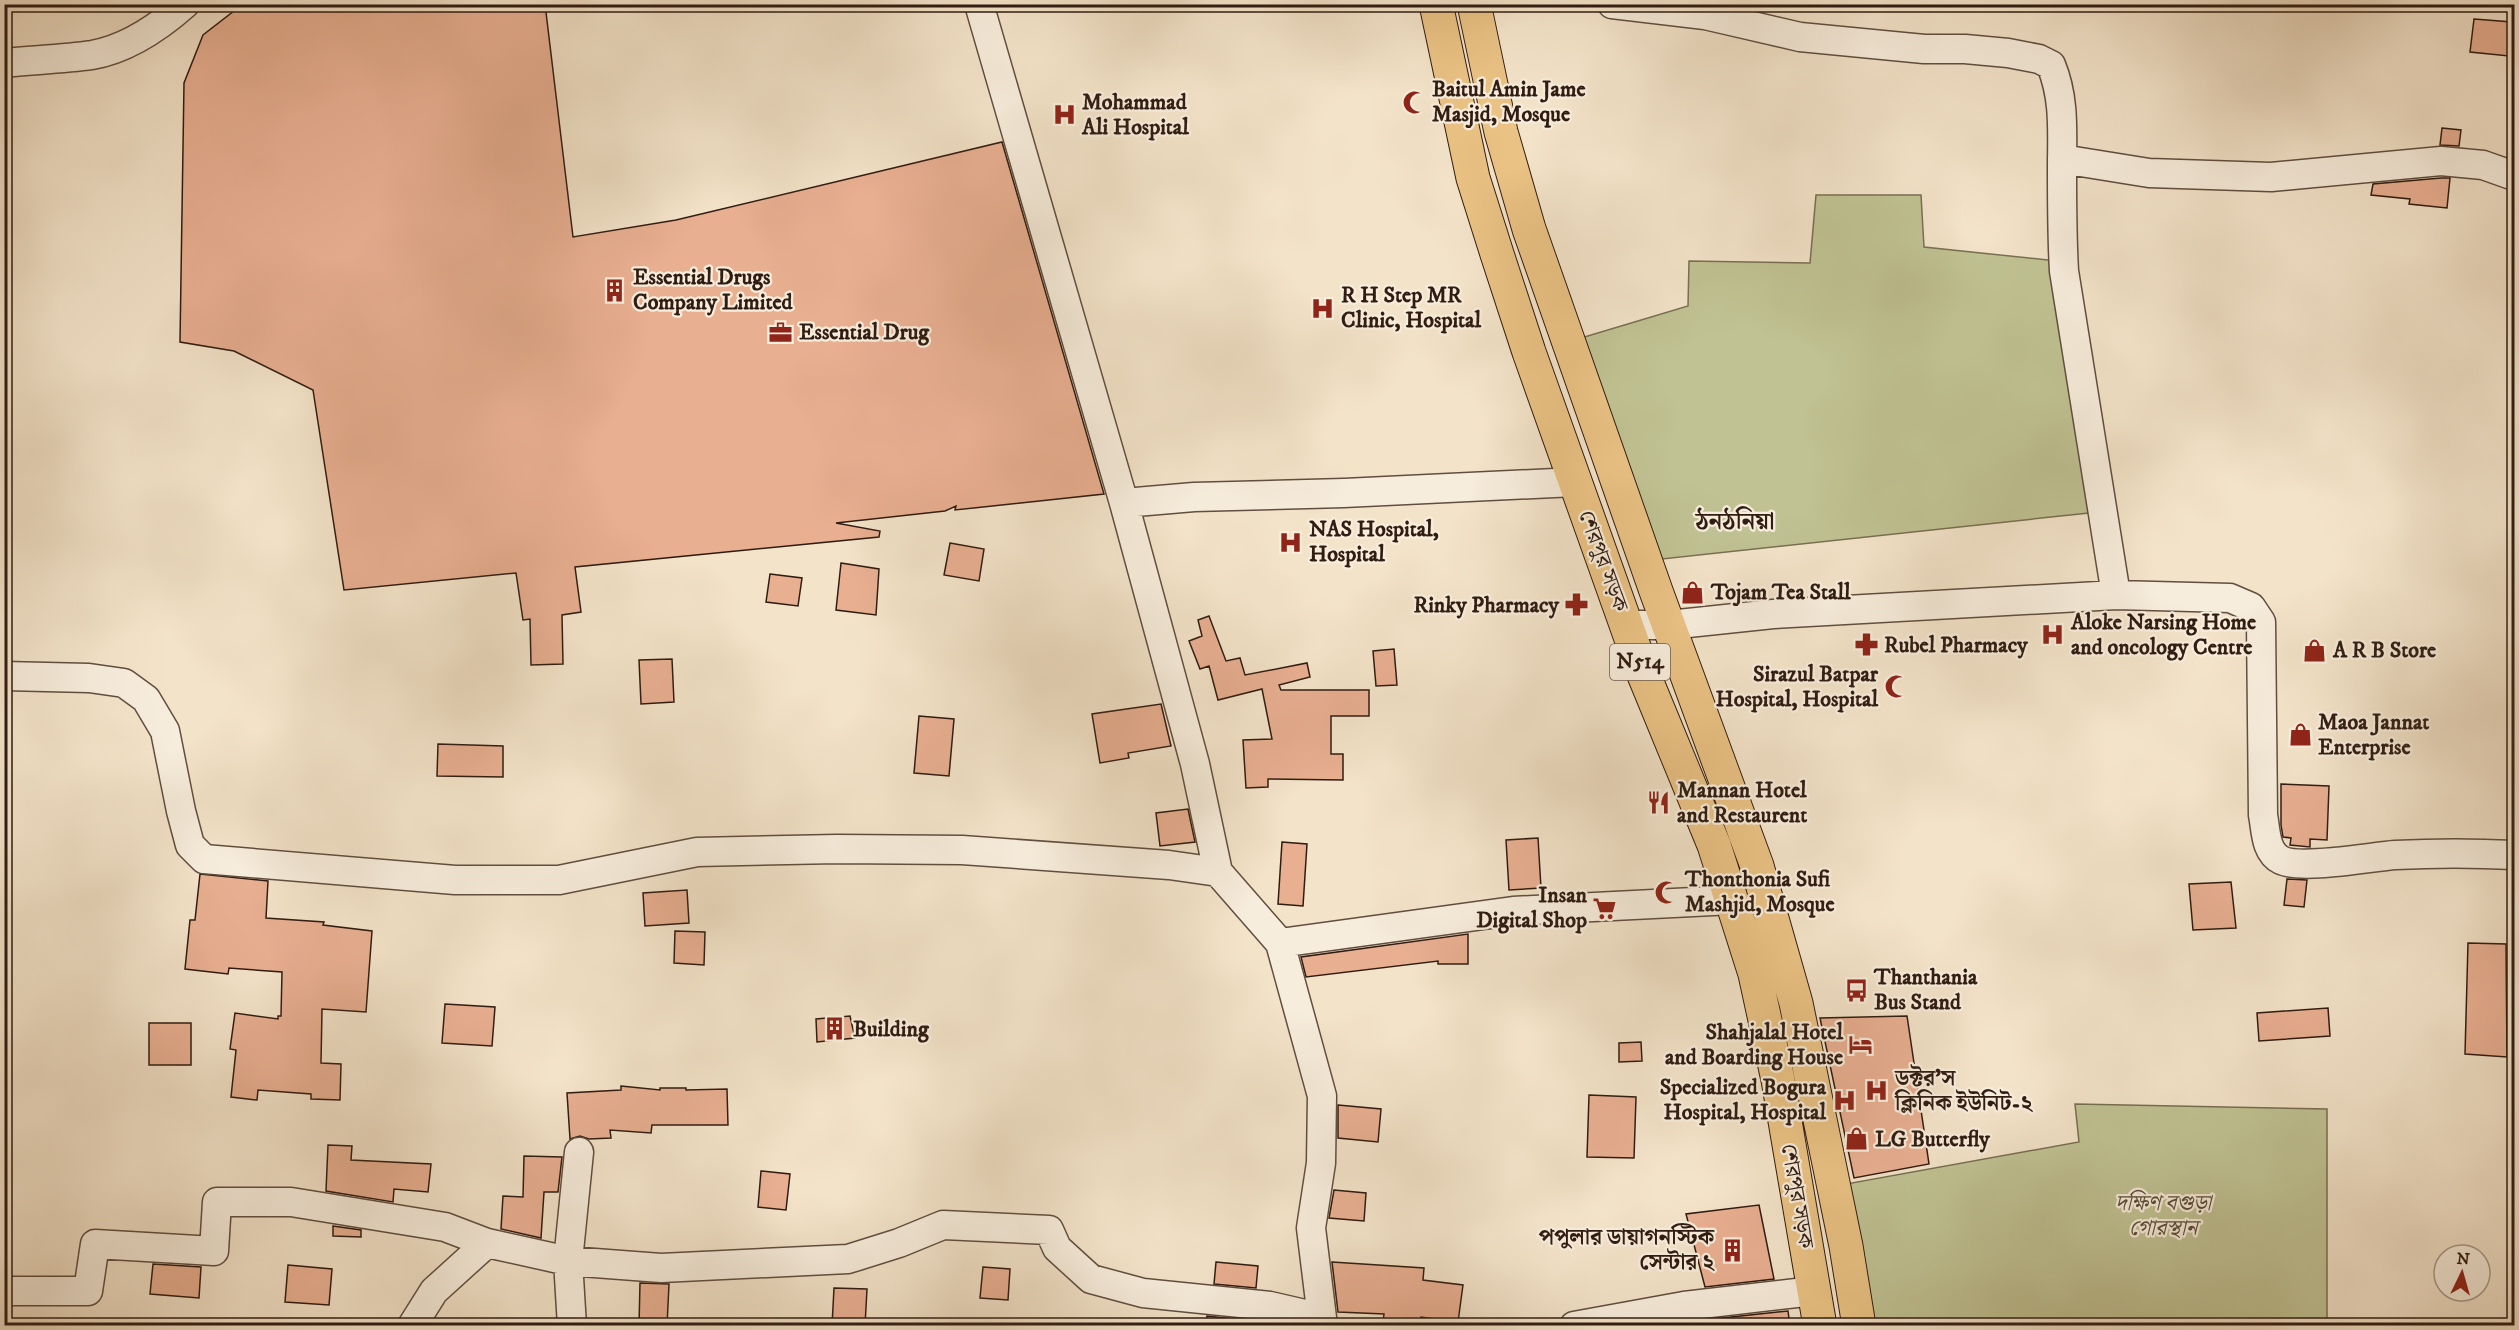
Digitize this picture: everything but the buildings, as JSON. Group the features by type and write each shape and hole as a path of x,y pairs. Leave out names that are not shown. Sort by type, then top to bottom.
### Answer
{"highway":[{"name":"শেরপুর সড়ক","path":"1436,4 1473,178 1529,352 1644,675 1714,845 1755,974 1778,1080 1820,1326"},
{"name":"শেরপুর সড়ক","path":"1474,4 1501,132 1529,229 1669,626 1757,866 1796,1004 1846,1246 1858,1326"}],"street":[{"path":"4,63 94,54 134,41 167,20 185,4"},
{"path":"4,1292 88,1291 95,1244 214,1251 217,1202 291,1202 445,1227 487,1243 568,1262 661,1268 848,1259 899,1244 943,1225 1050,1230 1057,1248 1091,1279 1143,1293 1270,1306 1322,1322 1311,1228 1321,1163 1322,1096 1280,943 1218,872 1195,764 1124,503 979,4"},
{"path":"1612,4 1705,15 1800,38 1924,49 1965,49 2039,59 2051,65 2059,84 2063,116 2064,271 2116,595"},
{"path":"2062,159 2149,173 2271,177 2441,161 2482,165 2514,176"},
{"path":"1124,503 1194,496 1344,494 1575,482"},
{"path":"1626,625 1669,626 1784,613 2116,595 2230,598 2251,607 2261,622 2263,815 2271,852 2281,861 2315,863 2395,855 2514,855"},
{"path":"4,676 89,678 124,683 146,699 165,731 190,844 204,859 455,880 559,880 697,852 837,849 951,850 1169,865 1218,872"},
{"path":"1280,943 1513,911 1733,900"},
{"path":"572,1326 568,1262 579,1152"},
{"path":"412,1326 434,1291 487,1243"},
{"path":"1574,1326 1684,1306 1814,1291"}],"green space":[{"path":"1816,195 1921,195 1924,247 2057,261 2098,512 1662,559 1581,338 1688,306 1689,261 1810,263"},
{"name":"দক্ষিণ বগুড়া গোরস্থান","path":"2075,1104 2327,1109 2327,1325 1871,1325 1846,1184 2079,1142"}],"place":[{"name":"Baitul Amin Jame Masjid, Mosque","path":"1414,102"},
{"name":"Mohammad Ali Hospital","path":"1064,115"},
{"name":"Essential Drugs Company Limited","path":"615,290"},
{"name":"R H Step MR Clinic, Hospital","path":"1323,308"},
{"name":"Essential Drug","path":"781,332"},
{"name":"NAS Hospital, Hospital","path":"1291,542"},
{"name":"Tojam Tea Stall","path":"1693,592"},
{"name":"Rinky Pharmacy","path":"1577,605"},
{"name":"Aloke Narsing Home and oncology Centre","path":"2053,635"},
{"name":"Rubel Pharmacy","path":"1866,645"},
{"name":"A R B Store","path":"2315,650"},
{"name":"Sirazul Batpar Hospital, Hospital","path":"1896,687"},
{"name":"Maoa Jannat Enterprise","path":"2300,735"},
{"name":"Mannan Hotel and Restaurent","path":"1659,803"},
{"name":"Thonthonia Sufi Mashjid, Mosque","path":"1667,892"},
{"name":"Insan Digital Shop","path":"1605,908"},
{"name":"Thanthania Bus Stand","path":"1856,990"},
{"name":"Building","path":"835,1029"},
{"name":"Shahjalal Hotel and Boarding House","path":"1861,1045"},
{"name":"ডক্টর'স ক্লিনিক ইউনিট-২","path":"1877,1091"},
{"name":"Specialized Bogura Hospital, Hospital","path":"1844,1100"},
{"name":"LG Butterfly","path":"1857,1139"},
{"name":"পপুলার ডায়াগনস্টিক সেন্টার ২","path":"1732,1250"}],"district":[{"name":"ঠনঠনিয়া","path":"1735,522"}]}
